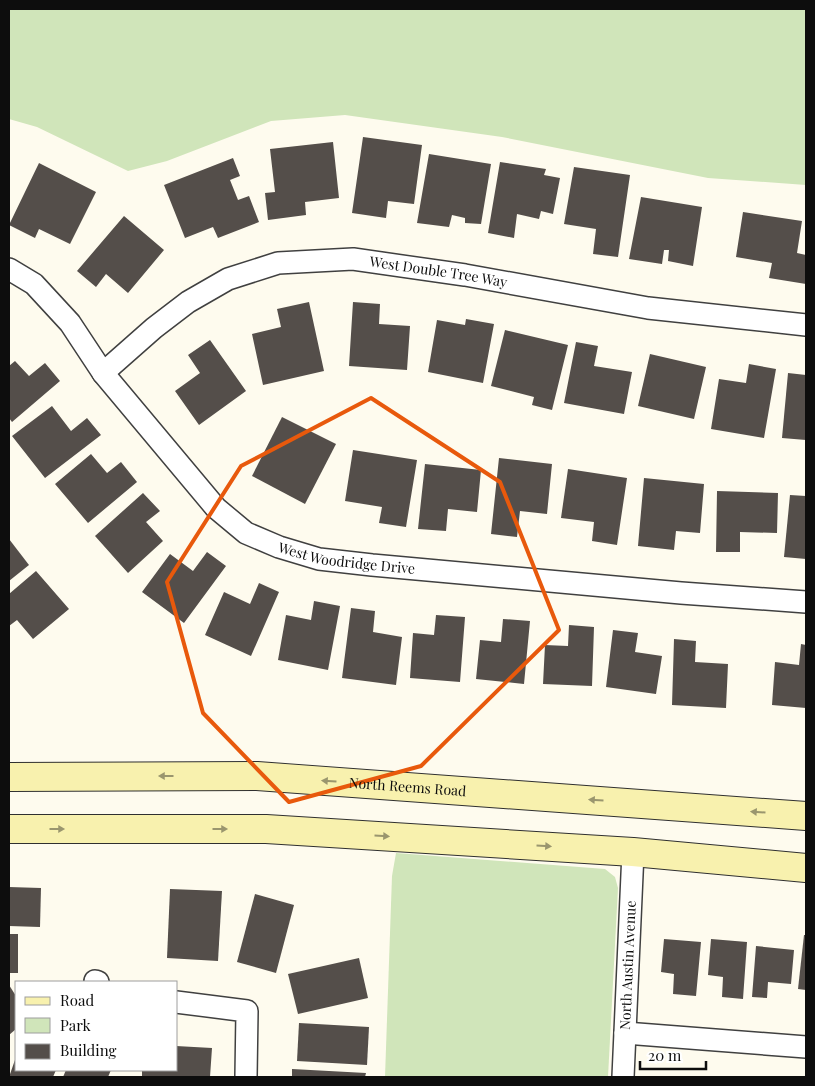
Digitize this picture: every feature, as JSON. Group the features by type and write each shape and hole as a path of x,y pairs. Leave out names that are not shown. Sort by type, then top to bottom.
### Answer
{"main road":[{"name":"North Reems Road","path":"9,777 257,776 806,816"},
{"path":"9,829 266,829 633,852 806,868"}],"street":[{"name":"West Double Tree Way","path":"103,373 154,328 188,302 228,279 278,263 353,259 465,275 648,308 806,325"},
{"name":"West Woodridge Drive","path":"9,269 34,284 70,323 103,373 216,508 246,533 279,547 319,559 372,566 806,602"},
{"name":"North Austin Avenue","path":"623,1077 633,852"},
{"path":"178,1002 247,1011 246,1077"},
{"path":"625,1034 806,1047"}],"highlighted area":[{"path":"371,398 500,482 559,630 421,766 289,802 203,713 167,582 241,466"}],"green space":[{"path":"9,9 806,9 806,185 708,178 502,137 345,115 271,121 167,161 128,171 37,127 9,119"},
{"path":"396,853 605,869 615,877 618,888 608,1077 385,1077 392,876"}],"building":[{"path":"363,137 422,145 414,204 388,201 386,218 352,213"},
{"path":"333,142 339,198 305,202 306,215 268,220 265,193 275,192 270,149"},
{"path":"429,154 491,164 481,224 465,223 465,218 452,215 449,227 417,223"},
{"path":"233,158 240,176 230,180 238,200 249,196 259,222 218,238 213,227 185,238 164,185"},
{"path":"500,162 546,169 544,175 560,178 553,214 541,211 539,219 517,214 514,238 488,233"},
{"path":"39,163 96,192 70,244 39,229 35,238 9,225"},
{"path":"574,167 630,175 618,257 593,254 596,229 564,224"},
{"path":"641,197 702,207 693,266 668,261 669,250 664,250 662,264 629,259"},
{"path":"743,212 802,221 797,253 806,255 806,284 769,278 772,263 736,257"},
{"path":"124,216 164,250 128,293 106,274 96,287 77,271"},
{"path":"309,302 324,371 263,385 252,334 281,327 277,309"},
{"path":"353,302 380,304 379,324 410,326 407,370 349,366"},
{"path":"466,319 494,324 483,383 428,372 437,320 465,325"},
{"path":"505,330 568,345 552,410 532,405 534,397 491,386"},
{"path":"210,340 246,391 199,425 175,391 200,373 188,355"},
{"path":"576,342 598,346 594,366 632,372 624,414 564,403"},
{"path":"650,354 706,367 694,419 638,406"},
{"path":"15,361 29,376 45,363 60,381 12,422 9,418 9,366"},
{"path":"749,364 776,369 764,438 711,429 719,379 746,383"},
{"path":"788,373 806,375 806,440 782,438"},
{"path":"52,406 71,431 87,418 101,435 45,478 12,436"},
{"path":"282,417 336,444 305,504 252,476"},
{"path":"353,450 417,460 406,527 379,523 382,507 345,501"},
{"path":"91,454 107,473 121,462 137,482 88,523 55,484"},
{"path":"499,458 552,464 547,514 520,511 517,537 491,534"},
{"path":"425,464 481,470 477,512 448,509 446,531 418,529"},
{"path":"568,469 627,478 617,545 592,541 594,522 561,518"},
{"path":"644,478 704,484 700,533 676,531 674,550 638,546"},
{"path":"717,491 778,493 777,533 740,532 740,552 716,552"},
{"path":"143,493 160,511 146,522 163,541 128,573 95,536"},
{"path":"790,495 806,496 806,559 784,557"},
{"path":"9,539 29,565 9,581"},
{"path":"207,552 226,566 184,623 142,592 170,554 193,571"},
{"path":"36,571 69,609 33,639 17,620 9,626 9,594"},
{"path":"259,583 279,592 251,656 205,635 224,592 250,604"},
{"path":"314,601 340,606 328,670 278,660 286,615 311,620"},
{"path":"351,608 375,611 373,632 402,637 396,685 342,678"},
{"path":"436,615 465,617 460,682 410,678 413,633 434,635"},
{"path":"503,619 530,621 524,684 476,679 480,640 501,642"},
{"path":"569,625 594,627 592,686 543,684 545,645 568,646"},
{"path":"613,630 638,633 635,652 662,656 656,694 606,687"},
{"path":"674,639 696,641 695,662 728,664 726,708 672,705"},
{"path":"801,644 806,645 806,708 772,705 775,662 799,665"},
{"path":"9,887 41,888 40,927 9,926"},
{"path":"170,889 222,891 218,961 167,958"},
{"path":"255,894 294,905 276,973 237,962"},
{"path":"9,934 18,934 18,973 9,973"},
{"path":"804,935 806,935 806,990 798,989"},
{"path":"664,939 701,942 696,996 673,994 674,974 661,972"},
{"path":"711,939 747,942 743,999 722,997 723,977 708,975"},
{"path":"756,946 794,950 791,984 768,982 767,998 752,997"},
{"path":"359,958 368,998 298,1014 288,974"},
{"path":"9,985 15,994 15,1030 9,1035"},
{"path":"299,1023 369,1027 367,1065 297,1061"},
{"path":"178,1046 212,1048 210,1077 142,1076 142,1071 178,1071"},
{"path":"15,1060 15,1071 56,1071 53,1077 9,1077"},
{"path":"292,1069 366,1073 365,1077 292,1077"},
{"path":"66,1071 111,1071 108,1077 63,1077"}]}
